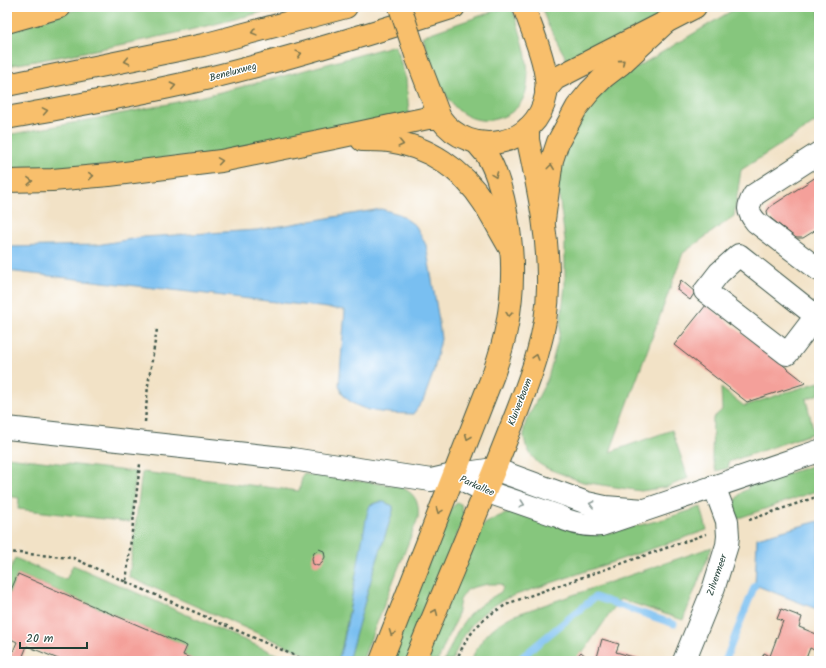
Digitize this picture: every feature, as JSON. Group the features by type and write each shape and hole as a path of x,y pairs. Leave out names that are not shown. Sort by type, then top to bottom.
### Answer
{"main road":[{"path":"7,22 60,7"},
{"path":"7,85 203,45 346,7"},
{"path":"400,7 417,58 440,118 454,133 467,140 476,142 494,143 508,141 528,128 537,117 543,106 547,81 545,68 526,14"},
{"name":"Beneluxweg","path":"7,118 209,78 317,50 454,7"},
{"path":"546,90 555,79 696,7"},
{"path":"544,220 552,160 561,136 577,107 600,81 621,64 666,22"},
{"path":"7,181 67,179 221,161 428,118 440,118"},
{"name":"Kluiverboom","path":"415,661 486,491 542,339 548,288 548,261 544,220 528,140 528,128"},
{"path":"334,138 390,141 422,150 437,157 455,169 484,202 510,248"},
{"path":"381,661 501,351 507,324 512,275 507,218 500,188 491,164 486,153 476,142"}],"street":[{"path":"819,153 754,194 749,204 749,213 756,222 819,270"},
{"path":"739,255 818,317 787,354 705,291 719,273 739,255"},
{"path":"7,428 292,458 431,480 453,475"},
{"name":"Parkallee","path":"453,475 486,491 579,524 590,526 601,525 819,451"},
{"name":"Parkallee","path":"453,475 494,469 605,507 644,510"},
{"name":"Zilvermeer","path":"684,661 721,567 728,545 728,527 714,486"}],"path":[{"path":"126,582 143,443 148,385 157,329"},
{"path":"456,661 474,628 497,609 512,602 819,496"},
{"path":"7,552 73,558 308,661"}],"green space":[{"path":"84,7 281,7 213,25 145,40 7,66 7,30"},
{"path":"506,7 512,7 522,38 528,73 526,89 520,103 509,114 491,120 476,119 457,109 448,98 435,72 422,36"},
{"path":"542,7 681,7 568,62 547,23"},
{"path":"738,7 819,7 819,120 741,170 734,216 683,253 610,452 672,430 688,478 667,487 641,491 583,482 546,468 538,463 526,446 524,437 524,428 527,419 548,378 559,336 565,286 565,240 558,187 565,150 592,102 619,78"},
{"path":"395,45 406,79 409,113 218,154 7,175 7,135 131,112 204,96"},
{"path":"819,382 819,394 806,399 814,433 728,462 729,468 716,471 712,458 713,418 722,410 721,388 744,406"},
{"path":"7,457 136,472 130,522 18,509 19,498 7,496"},
{"path":"811,466 819,490 736,519 736,501 743,491 748,489 748,486"},
{"path":"142,472 299,491 303,474 398,486 404,488 412,494 417,502 418,518 362,661 348,661 372,576 393,511 393,506 387,503 377,502 369,508 341,652 338,661 321,661 129,577"},
{"path":"457,503 461,504 464,517 408,661 388,661 451,508"},
{"path":"701,507 707,530 507,598 487,610 479,617 467,631 452,661 444,661 462,624 470,614 490,598 501,592 503,587 501,584 488,584 467,590 460,600 456,621 438,661 422,661 482,526 491,520 506,514 522,512 609,533 664,519"},
{"path":"712,547 683,620 620,599 577,661 471,661 474,653 487,634 498,624 512,616"},
{"path":"15,558 66,580 73,565 292,661 197,661 183,655 187,646 18,574 7,599 7,577"}],"water":[{"path":"381,209 399,214 416,226 426,245 438,315 441,339 433,374 423,401 413,414 386,413 368,410 352,403 343,395 339,386 345,310 7,271 7,247 97,245 143,237 257,230"},
{"path":"380,502 393,506 393,511 372,576 348,661 338,661 344,640 367,514 370,505"},
{"path":"819,521 819,610 755,585 757,538"}],"building":[{"path":"819,175 819,228 803,238 796,238 768,216 767,211 770,207"},
{"path":"681,280 695,292 690,300 677,290"},
{"path":"706,305 806,383 747,402 674,345"},
{"path":"319,549 324,551 325,557 322,563 318,566 313,564 312,558 314,553"},
{"path":"18,574 187,646 183,655 197,661 63,661 27,646 21,661 9,661 17,642 7,637 7,599"},
{"path":"781,609 802,617 799,627 819,635 818,652 810,648 805,661 761,661 764,653 770,656 783,621 777,619"},
{"path":"602,639 619,644 616,652 647,661 596,661"},
{"path":"581,652 587,657 583,661 577,661 575,659"}],"waterway":[{"path":"725,661 755,585"},
{"path":"517,661 595,597 674,624"}]}
